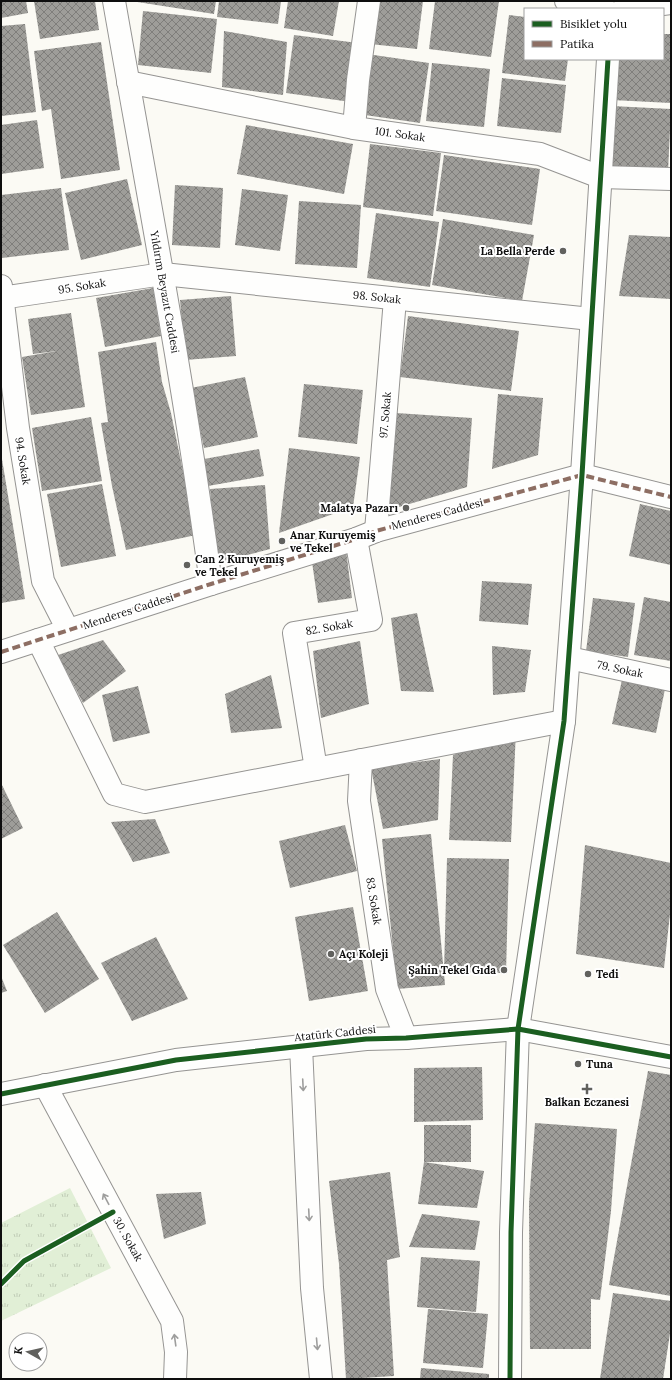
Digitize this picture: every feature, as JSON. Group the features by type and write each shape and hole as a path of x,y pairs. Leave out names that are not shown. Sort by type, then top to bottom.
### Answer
{"street":[{"name":"Yıldırım Beyazıt Caddesi","path":"114,1 163,274 200,499 211,584"},
{"path":"354,128 358,80 369,1"},
{"path":"566,1 600,8"},
{"path":"631,8 671,3"},
{"path":"510,1379 512,1232 518,1029 564,721 582,475 608,60"},
{"name":"101. Sokak","path":"128,82 354,128 540,154 600,177 671,179"},
{"name":"95. Sokak","path":"2,294 163,274"},
{"name":"98. Sokak","path":"163,274 591,319"},
{"name":"94. Sokak","path":"2,294 18,428 43,581 68,630"},
{"name":"97. Sokak","path":"376,531 394,299"},
{"name":"Menderes Caddesi","path":"1,652 211,584 356,540 376,531 582,475 671,497"},
{"name":"82. Sokak","path":"316,769 294,633 371,620 356,540"},
{"path":"38,640 114,794 145,802 564,721"},
{"name":"79. Sokak","path":"569,658 671,680"},
{"name":"83. Sokak","path":"361,760 359,800 387,989 406,1038"},
{"name":"Atatürk Caddesi","path":"1,1094 176,1060 366,1039 406,1038 518,1029 671,1057"},
{"path":"301,1046 312,1288 321,1379"},
{"name":"30. Sokak","path":"45,1085 172,1321 176,1352 175,1379"}],"green space":[{"path":"70,1188 111,1268 1,1321 1,1223"}],"building":[{"path":"1,1 26,1 28,13 1,18"},
{"path":"34,1 95,1 99,30 40,39"},
{"path":"131,1 216,1 214,14"},
{"path":"219,1 281,1 278,24 217,17"},
{"path":"288,1 339,1 333,36 284,28"},
{"path":"375,1 423,1 417,49 370,44"},
{"path":"435,1 499,1 491,57 429,49"},
{"path":"143,11 217,19 211,73 138,65"},
{"path":"509,15 524,17 524,60 568,60 565,81 502,73"},
{"path":"25,24 36,112 1,116 1,26"},
{"path":"224,31 287,42 283,95 222,87"},
{"path":"664,34 671,34 671,103 612,100 614,60 664,60"},
{"path":"294,35 358,43 351,102 286,93"},
{"path":"101,42 120,170 61,179 51,109 42,111 34,51"},
{"path":"367,54 429,63 420,123 358,114"},
{"path":"432,63 490,69 484,127 426,121"},
{"path":"502,78 566,85 561,133 497,126"},
{"path":"612,106 671,109 668,172 608,169"},
{"path":"37,120 44,168 1,174 1,125"},
{"path":"246,125 353,144 344,194 237,174"},
{"path":"370,144 441,153 433,216 363,207"},
{"path":"444,155 540,169 532,225 436,211"},
{"path":"127,179 142,245 81,260 65,193"},
{"path":"175,185 223,188 220,248 172,245"},
{"path":"61,188 69,250 2,258 1,195"},
{"path":"242,189 288,195 280,251 235,245"},
{"path":"299,201 361,205 357,268 295,264"},
{"path":"376,213 439,222 430,287 367,278"},
{"path":"443,219 534,235 522,301 432,285"},
{"path":"629,235 671,237 671,299 619,296"},
{"path":"153,288 161,336 105,347 96,298"},
{"path":"231,296 236,356 185,360 180,300"},
{"path":"71,313 85,407 31,415 22,357 57,351 33,354 28,319"},
{"path":"408,316 519,331 511,391 400,377"},
{"path":"156,342 162,382 171,413 196,535 126,550 112,486 101,423 108,422 98,352"},
{"path":"245,377 258,437 204,448 191,388"},
{"path":"304,384 363,390 357,444 298,437"},
{"path":"498,394 543,398 538,455 492,469"},
{"path":"396,413 472,418 467,487 389,510"},
{"path":"91,417 102,481 42,491 32,428"},
{"path":"289,448 360,457 353,507 279,533"},
{"path":"259,449 264,476 208,486 204,459"},
{"path":"1,453 25,599 1,603"},
{"path":"102,484 116,556 61,567 47,494"},
{"path":"265,485 270,549 216,563 210,489"},
{"path":"640,504 671,511 671,565 629,556"},
{"path":"346,550 352,598 318,603 312,562"},
{"path":"482,581 532,584 528,625 479,621"},
{"path":"644,597 671,602 671,661 634,655"},
{"path":"593,598 635,603 628,657 586,651"},
{"path":"417,613 434,692 401,691 391,618"},
{"path":"103,640 126,671 83,703 58,655"},
{"path":"360,641 369,704 321,718 313,651"},
{"path":"492,646 531,650 525,692 493,695"},
{"path":"271,675 282,728 231,733 225,694"},
{"path":"622,680 665,689 656,733 612,724"},
{"path":"138,686 150,733 113,742 102,695"},
{"path":"516,730 511,842 449,840 453,755"},
{"path":"440,759 438,820 383,829 371,768"},
{"path":"1,783 23,828 1,839"},
{"path":"155,819 170,853 133,862 111,822"},
{"path":"345,825 357,871 290,888 279,841"},
{"path":"431,834 445,985 397,989 382,839"},
{"path":"585,845 671,863 671,905 664,968 576,954"},
{"path":"447,858 509,859 506,973 444,972"},
{"name":"Açı Koleji","path":"353,907 368,991 309,1001 295,917"},
{"path":"57,912 99,979 45,1013 3,945"},
{"path":"156,937 188,999 132,1021 101,963"},
{"path":"1,976 7,991 1,993"},
{"path":"482,1067 483,1120 414,1122 414,1068"},
{"path":"648,1071 671,1075 671,1296 609,1285"},
{"path":"535,1123 617,1129 611,1211 600,1300 591,1299 591,1349 530,1349 529,1204"},
{"path":"424,1125 471,1125 471,1162 424,1162"},
{"path":"424,1162 484,1171 477,1208 418,1204"},
{"path":"390,1172 400,1257 387,1260 394,1376 346,1379 339,1264 329,1181"},
{"path":"201,1192 206,1224 164,1239 156,1194"},
{"path":"422,1214 480,1221 475,1250 409,1247"},
{"path":"421,1257 480,1261 476,1312 417,1307"},
{"path":"613,1293 671,1301 671,1327 663,1379 600,1379"},
{"path":"428,1309 488,1314 483,1368 423,1363"},
{"path":"421,1368 489,1374 489,1379 420,1379"}],"marked path":[{"path":"1,652 356,539 376,531 582,475 671,497"}],"cycle path":[{"path":"510,1379 511,1232 518,1029 564,721 582,475 608,60"},
{"path":"1,1094 176,1060 366,1039 406,1038 518,1029 671,1057"},
{"path":"1,1284 24,1261 113,1212"}],"place":[{"name":"La Bella Perde","path":"563,251"},
{"name":"Malatya Pazarı","path":"406,508"},
{"name":"Anar Kuruyemiş ve Tekel","path":"282,541"},
{"name":"Can 2 Kuruyemiş ve Tekel","path":"187,565"},
{"name":"Açı Koleji","path":"331,954"},
{"name":"Şahin Tekel Gıda","path":"504,970"},
{"name":"Tedi","path":"588,974"},
{"name":"Tuna","path":"578,1064"},
{"name":"Balkan Eczanesi","path":"587,1089"}]}
